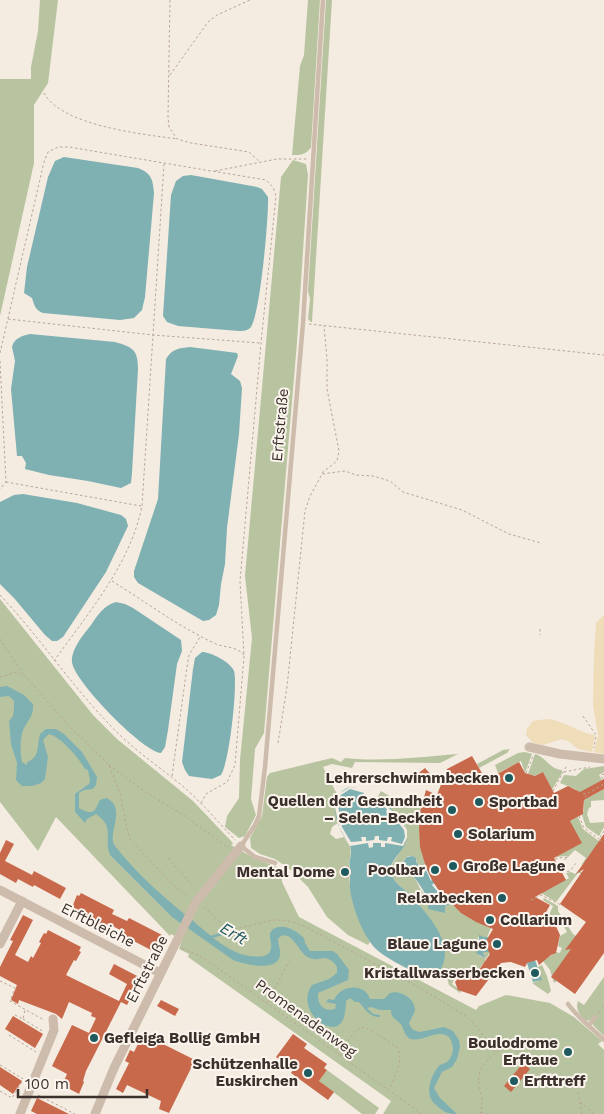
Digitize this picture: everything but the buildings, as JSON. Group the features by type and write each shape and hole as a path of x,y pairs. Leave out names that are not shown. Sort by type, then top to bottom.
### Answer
{"street":[{"path":"533,748 592,762 604,759"},
{"name":"Erftstraße","path":"95,1114 109,1077 197,901 238,849"},
{"name":"Erftbleiche","path":"0,890 160,973"},
{"path":"0,944 22,901"},
{"path":"20,1114 52,1036 53,1022"}],"lane":[{"name":"Erftstraße","path":"238,849 256,825 261,803 303,323 323,0"},
{"path":"238,849 275,863"},
{"path":"568,1004 580,1019 604,1040"},
{"path":"589,1025 595,1018"}],"path":[{"path":"170,0 168,61 170,76 169,127 177,139"},
{"path":"170,76 208,22 217,15 250,0"},
{"path":"44,93 47,99 65,112 104,128 177,139 191,144 249,152 260,162"},
{"path":"0,353 44,162 48,152 58,147 69,147 266,180 275,190 276,204 261,343 240,581 244,656 235,765 227,782 206,794 201,803"},
{"path":"212,171 292,158 313,160"},
{"path":"54,662 112,581 136,532 142,506 164,164"},
{"path":"7,319 153,335 261,343"},
{"path":"303,323 604,355"},
{"path":"278,743 289,668 305,511 310,496 322,474 337,462 339,451 327,389 324,326"},
{"path":"0,361 6,482 0,489"},
{"path":"322,474 345,471 390,481 403,492 462,510 509,534 542,543"},
{"path":"6,482 142,506"},
{"path":"112,581 200,636 219,645 240,650 244,656"},
{"path":"0,594 15,610 54,662 111,727 201,803 238,849"},
{"path":"540,629 540,635"},
{"path":"172,777 187,667 200,636"},
{"path":"0,639 23,675 69,726 109,764 144,791 238,849"},
{"path":"0,677 12,672 23,675"},
{"path":"553,791 564,772 592,762 596,735 583,716"},
{"path":"526,773 533,748"},
{"path":"109,764 122,800 129,838 172,884 209,910 228,929 245,941"},
{"path":"583,794 604,783 601,775 604,774"},
{"path":"585,797 588,793"},
{"path":"579,816 584,828 604,843"},
{"path":"599,839 604,831"},
{"path":"168,858 197,901"},
{"path":"566,858 560,866 565,872 570,871 576,863"},
{"path":"554,859 569,858"},
{"path":"531,900 540,895 565,907"},
{"path":"228,929 242,928 279,919 298,923 418,987 466,1016 476,1026 495,1052"},
{"name":"Promenadenweg","path":"176,941 268,1003 422,1114"},
{"path":"268,1003 289,961"},
{"path":"0,981 15,988 10,1001 53,1022"},
{"path":"595,1018 604,1005"},
{"path":"23,1019 25,1009"},
{"path":"15,1015 52,1036"},
{"path":"338,1054 356,1030 362,1027 369,1029 397,1047 399,1050 399,1060 390,1090"},
{"path":"9,1035 33,1051 44,1055"},
{"path":"487,1114 480,1113 483,1101 479,1074 482,1067 495,1052 502,1048 512,1048 527,1059"},
{"path":"0,1065 23,1079 31,1088 75,1114"},
{"path":"0,1091 12,1098 23,1079"},
{"path":"578,1092 582,1114"},
{"path":"580,1103 594,1114"}],"green space":[{"path":"40,0 58,0 48,83 34,105 34,163 0,316 0,79 31,79 31,67 38,31"},
{"path":"308,0 320,0 311,147 303,154 292,155 300,66 304,55"},
{"path":"326,0 332,0 311,322 308,319 310,299 308,291"},
{"path":"293,160 306,164 308,175 297,342 264,733 255,749 251,799 256,815 245,836 239,838 225,827 227,816 239,798 240,760 252,638 245,576 281,177"},
{"path":"0,599 93,715 117,739 193,801 232,842 233,844 231,845 254,858 282,869 282,882 299,917 476,1010 479,1006 506,995 550,1003 574,1017 602,1041 598,1044 604,1050 604,1114 383,1114 391,1101 188,957 189,954 179,949 182,940 171,934 170,936 56,817 38,851 0,802"},
{"path":"510,749 507,753 479,768 477,764 503,750"},
{"path":"518,753 532,754 525,773 521,761 498,773 495,765"},
{"path":"458,754 440,763 355,762 352,768 332,764 323,767 338,796 336,801 338,823 332,827 330,834 336,839 344,837 351,848 349,879 353,903 370,942 368,945 348,935 327,917 308,887 291,870 275,859 260,854 251,848 250,838 262,816 267,777 270,773 332,758 341,762 345,758 416,758"},
{"path":"535,754 554,768 562,770 552,790 543,772 535,776 528,774"},
{"path":"604,766 604,772 599,775 602,780 580,793 560,783 564,775 576,776 584,769"},
{"path":"604,789 604,800 591,801 591,807 587,814 590,823 604,822 604,827 599,836 586,827 582,815 584,800"},
{"path":"381,791 405,805 409,802 421,809 419,834 425,864 422,866 418,864 414,871 411,869 417,865 417,860 412,856 408,856 397,867 397,875 403,877 410,874 416,879 421,890 429,898 445,906 451,904 471,919 491,928 487,937 478,937 479,955 482,957 486,956 483,954 484,952 489,952 492,956 489,954 479,970 469,977 463,975 463,973 454,980 452,984 461,991 460,993 449,985 447,978 438,977 436,974 443,965 445,954 438,932 423,910 390,874 391,866 406,842 407,830 397,815 377,798"},
{"path":"578,817 583,829 600,842 583,866 582,864 586,858 575,850 568,857 555,857 570,821"},
{"path":"579,870 584,874 578,873 556,902 541,893 569,878 566,873 571,872 575,874"},
{"path":"544,898 558,906 558,911 573,934 579,938 558,980 554,983 550,970 543,961 556,952 560,953 562,948 558,946 560,936 567,932 562,923 556,925 549,915 553,906 543,900"},
{"path":"542,965 551,991 548,994 532,983 541,980 538,967"},
{"path":"604,977 604,1036 592,1024 591,1020 586,1021 584,1019 577,1007 578,1001 584,1005"},
{"path":"327,1070 379,1108 375,1114 362,1114 319,1081"}],"sand":[{"path":"603,616 604,754 594,752 598,735 593,705 596,623"},
{"path":"547,719 595,735 592,752 578,749 562,739 543,745 533,743 526,735 527,729 533,721"}],"water":[{"path":"64,157 138,168 149,174 152,180 154,193 145,297 142,310 134,318 120,320 43,313 37,309 32,298 24,293 27,267 48,177 55,161"},
{"path":"191,175 257,187 262,189 268,197 265,244 257,306 254,320 250,328 246,330 178,326 167,322 163,316 171,195 176,181 183,176"},
{"path":"30,334 115,342 133,350 137,357 138,369 131,483 121,488 25,469 26,463 22,456 17,456 11,389 15,361 12,347 16,339"},
{"path":"190,347 237,353 238,356 231,374 240,381 242,388 239,434 219,605 216,615 209,620 203,621 138,583 134,577 134,571 158,499 166,359 176,350"},
{"path":"23,494 77,503 121,515 126,519 128,526 106,572 63,637 57,641 52,641 45,635 0,584 0,502 14,495"},
{"path":"116,602 133,608 181,640 182,651 177,664 165,747 161,753 152,750 140,741 110,714 84,684 75,671 72,662 76,647 82,637 102,611 108,605"},
{"path":"202,652 215,656 229,664 234,671 235,679 234,707 227,756 221,775 212,779 189,776 182,762 195,658"},
{"path":"7,686 24,695 33,704 32,715 22,733 22,762 27,765 27,762 34,757 40,734 46,729 56,729 64,734 82,752 97,777 96,785 93,789 84,790 79,793 79,808 92,812 100,800 106,798 112,802 116,814 113,835 115,846 151,885 226,947 241,954 260,957 268,954 270,951 270,933 273,929 277,927 290,928 304,938 310,951 333,951 349,970 348,980 318,993 322,1007 331,1010 335,1009 336,1004 326,1002 328,999 334,1000 341,991 347,989 358,988 363,990 370,999 384,999 394,992 406,996 414,1005 415,1011 409,1024 413,1030 420,1032 444,1027 453,1031 459,1040 460,1047 457,1059 452,1067 442,1072 434,1088 440,1098 457,1114 448,1113 439,1107 432,1101 429,1091 435,1071 439,1066 448,1061 452,1055 452,1042 448,1036 439,1034 420,1039 410,1039 402,1026 393,1018 391,1010 367,1008 373,1014 380,1015 380,1017 373,1016 359,1002 355,1002 350,998 346,1001 345,1013 340,1024 335,1027 321,1023 310,1011 308,994 312,985 329,979 337,973 337,967 329,959 314,959 306,956 294,941 286,935 278,939 280,955 278,961 273,964 260,966 238,962 172,917 110,855 107,828 102,819 96,814 87,819 85,823 75,812 75,794 89,784 88,770 85,769 79,759 59,739 49,734 43,740 48,757 45,779 41,783 32,786 22,786 16,780 17,763 11,744 9,721 13,716 14,701 9,696 0,697 0,687"},
{"path":"350,787 358,788 377,798 402,821 406,830 406,843 392,863 390,872 395,881 426,913 442,938 445,959 440,970 434,975 426,976 419,974 383,955 370,942 360,923 350,890 351,871 349,866 351,848 341,831 335,812 339,794"},
{"path":"412,856 416,858 417,864 422,866 419,869 421,869 420,873 425,873 425,868 431,881 426,868 437,862 447,882 438,889 434,883 432,885 437,891 438,898 443,900 443,902 448,901 451,904 445,906 445,913 428,909 429,899 410,874 402,877 397,874 397,866 407,857"},
{"name":"Blaue Lagune","path":"479,935 490,937 489,952 484,952 483,954 486,956 483,957 476,953 479,947"},
{"name":"Kristallwasserbecken","path":"535,960 542,980 533,982 527,963"}],"pier":[{"path":"350,787 360,788 372,794 397,815 407,830 407,838 403,846 385,843 385,847 381,847 381,843 373,843 373,847 369,848 368,843 350,846 339,827 335,807 338,794","holes":["350,789 364,793 362,798 367,801 370,797 387,809 386,812 391,813 404,830 405,837 402,844 391,841 392,837 388,837 387,841 379,840 379,836 375,836 374,840 366,841 366,837 361,837 362,841 351,842 342,827 338,806 341,795"]}],"waterway":[{"name":"Erft","path":"211,937 222,934"}],"place":[{"name":"Lehrerschwimmbecken","path":"509,778"},
{"name":"Sportbad","path":"479,802"},
{"name":"Quellen der Gesundheit – Selen-Becken","path":"452,810"},
{"name":"Solarium","path":"458,834"},
{"name":"Große Lagune","path":"453,866"},
{"name":"Poolbar","path":"435,870"},
{"name":"Mental Dome","path":"345,872"},
{"name":"Relaxbecken","path":"502,898"},
{"name":"Collarium","path":"490,920"},
{"name":"Blaue Lagune","path":"497,944"},
{"name":"Kristallwasserbecken","path":"535,973"},
{"name":"Gefleiga Bollig GmbH","path":"94,1038"},
{"name":"Boulodrome Erftaue","path":"568,1052"},
{"name":"Schützenhalle Euskirchen","path":"308,1073"},
{"name":"Erfttreff","path":"514,1081"}]}
